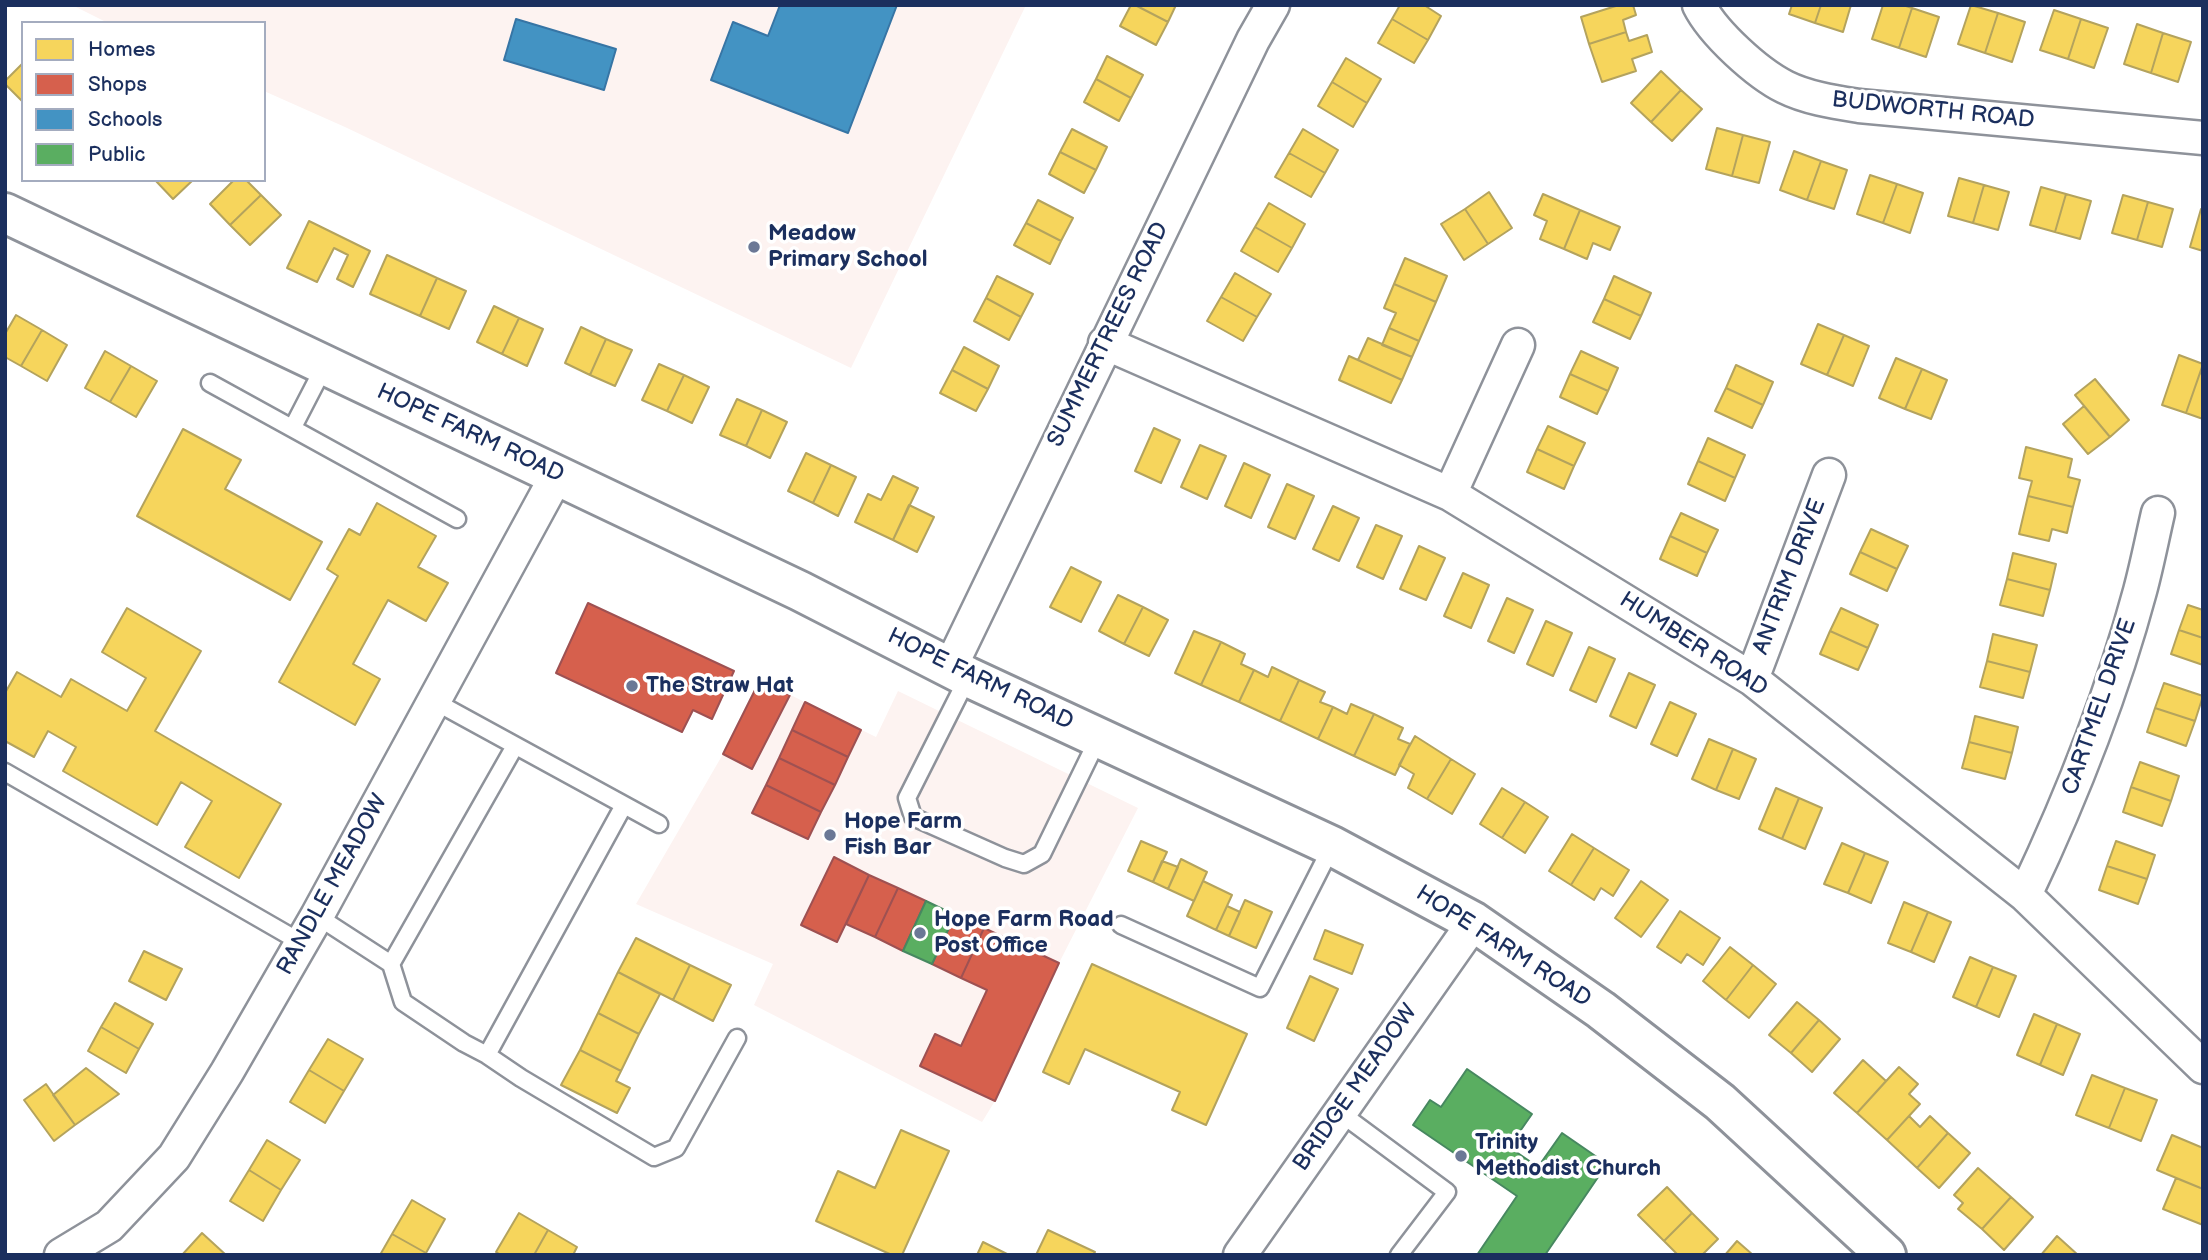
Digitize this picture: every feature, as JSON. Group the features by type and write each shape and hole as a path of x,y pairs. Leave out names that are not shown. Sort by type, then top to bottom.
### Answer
{"street":[{"name":"SUMMERTREES ROAD","path":"959,672 1105,343 1252,40 1273,5"},
{"name":"BUDWORTH ROAD","path":"1699,5 1708,22 1745,60 1784,87 1821,99 1859,106 2203,138"},
{"name":"HOPE FARM ROAD","path":"6,215 800,591 959,672 1332,845 1474,922 1601,1010 1720,1102 1886,1255"},
{"name":"HUMBER ROAD","path":"1105,343 1450,494 1752,679 2025,895 2203,1067"},
{"path":"1450,494 1518,345"},
{"name":"RANDLE MEADOW","path":"61,1255 109,1226 174,1157 227,1072 309,929 556,475"},
{"name":"ANTRIM DRIVE","path":"1752,679 1829,475"},
{"name":"CARTMEL DRIVE","path":"2025,895 2058,825 2112,681 2140,591 2158,513"},
{"name":"BRIDGE MEADOW","path":"1251,1250 1339,1112 1474,922"}],"lane":[{"path":"293,427 325,365"},
{"path":"210,383 457,519"},
{"path":"959,672 907,798 913,817 1024,864 1042,854 1099,737"},
{"path":"434,701 659,824"},
{"path":"515,746 391,964 403,1002 464,1043 654,1157 676,1148 737,1038"},
{"path":"5,772 309,929 391,964"},
{"path":"487,1055 624,805"},
{"path":"1121,925 1260,988 1332,845"},
{"path":"1339,1112 1447,1192 1399,1255"}],"shaded area":[{"name":"Meadow Primary School","path":"72,5 1026,5 851,368 266,92 266,21 104,21"},
{"path":"760,680 876,737 898,691 1138,808 1059,963 995,1101 982,1122 754,1005 773,964 636,904 723,754"}],"building: Homes":[{"path":"1131,5 1168,22 1156,45 1120,26"},
{"path":"1135,5 1176,5 1168,22"},
{"path":"1400,5 1424,5 1441,16 1428,40 1392,19"},
{"path":"1619,5 1633,5 1636,15 1623,20 1626,32 1589,44 1581,17"},
{"path":"1792,5 1821,5 1815,23 1789,14"},
{"path":"1821,5 1851,5 1843,32 1815,23"},
{"path":"1883,5 1912,8 1899,48 1872,39"},
{"path":"1971,5 1998,13 1985,53 1958,44"},
{"path":"1912,8 1939,17 1926,57 1899,48"},
{"path":"2054,10 2081,19 2068,59 2040,50"},
{"path":"1998,13 2025,22 2012,62 1985,53"},
{"path":"1392,19 1428,40 1414,63 1378,43"},
{"path":"2081,19 2108,28 2094,68 2068,59"},
{"path":"2137,24 2163,33 2151,73 2124,64"},
{"path":"1626,32 1629,41 1647,35 1652,52 1632,59 1636,71 1602,82 1589,44"},
{"path":"2163,33 2191,42 2178,82 2151,73"},
{"path":"1107,56 1143,75 1131,98 1096,79"},
{"path":"1346,58 1381,79 1367,103 1332,82"},
{"path":"21,65 21,100 5,84"},
{"path":"1661,71 1681,90 1651,122 1631,103"},
{"path":"1096,79 1131,98 1119,121 1084,102"},
{"path":"1332,82 1367,103 1353,127 1318,106"},
{"path":"1681,90 1702,109 1672,141 1651,122"},
{"path":"1717,128 1743,135 1732,176 1706,169"},
{"path":"1072,129 1107,147 1096,170 1060,152"},
{"path":"1303,129 1338,150 1325,173 1289,153"},
{"path":"1743,135 1770,142 1759,183 1732,176"},
{"path":"1794,151 1821,161 1807,200 1780,190"},
{"path":"1060,152 1096,170 1084,193 1049,174"},
{"path":"1289,153 1325,173 1311,197 1275,177"},
{"path":"1821,161 1847,170 1834,209 1807,200"},
{"path":"1870,175 1897,184 1883,223 1857,214"},
{"path":"1959,178 1984,185 1973,223 1948,216"},
{"path":"157,182 191,182 173,199"},
{"path":"232,182 248,182 261,195 230,225 210,204"},
{"path":"1897,184 1923,193 1910,233 1883,223"},
{"path":"1984,185 2009,192 1998,230 1973,223"},
{"path":"2041,187 2066,194 2055,232 2030,225"},
{"path":"1489,192 1512,228 1488,244 1465,209"},
{"path":"1543,194 1580,210 1564,249 1540,239 1547,221 1534,215"},
{"path":"2066,194 2091,201 2080,239 2055,232"},
{"path":"261,195 281,215 250,245 230,225"},
{"path":"2123,195 2148,202 2137,240 2112,233"},
{"path":"1038,200 1073,218 1061,241 1026,223"},
{"path":"2148,202 2173,209 2162,247 2137,240"},
{"path":"1269,203 1305,224 1292,248 1255,227"},
{"path":"1465,209 1488,244 1464,260 1441,224"},
{"path":"2201,209 2203,210 2203,251 2190,247"},
{"path":"1580,210 1620,227 1610,250 1593,243 1587,259 1564,249"},
{"path":"309,221 370,251 353,287 337,279 348,255 334,248 317,282 287,268"},
{"path":"1026,223 1061,241 1050,264 1014,245"},
{"path":"1255,227 1292,248 1278,272 1241,251"},
{"path":"387,255 437,278 420,316 370,294"},
{"path":"1405,258 1447,276 1436,302 1394,284"},
{"path":"1235,273 1271,294 1257,317 1221,297"},
{"path":"997,276 1033,294 1021,317 986,298"},
{"path":"1614,276 1651,293 1641,316 1604,299"},
{"path":"437,278 466,291 449,329 420,316"},
{"path":"1394,284 1436,302 1419,341 1389,328 1396,313 1384,308"},
{"path":"1221,297 1257,317 1243,341 1207,321"},
{"path":"986,298 1021,317 1009,340 974,321"},
{"path":"1604,299 1641,316 1630,339 1593,322"},
{"path":"494,306 519,318 502,354 477,342"},
{"path":"16,315 42,330 21,366 5,357 5,334"},
{"path":"519,318 543,329 527,366 502,354"},
{"path":"1818,324 1844,335 1827,375 1801,364"},
{"path":"581,327 606,339 590,375 565,363"},
{"path":"1389,328 1419,341 1412,357 1382,345"},
{"path":"42,330 67,345 47,381 21,366"},
{"path":"1844,335 1869,346 1853,386 1827,375"},
{"path":"1368,338 1412,357 1402,380 1358,360"},
{"path":"606,339 632,350 615,386 590,375"},
{"path":"964,347 999,366 988,389 952,370"},
{"path":"105,351 131,366 110,402 85,388"},
{"path":"1581,351 1618,368 1608,391 1570,374"},
{"path":"2179,355 2203,364 2186,413 2162,405"},
{"path":"1349,356 1402,380 1391,403 1339,380"},
{"path":"1896,358 1922,369 1905,409 1879,398"},
{"path":"659,364 684,375 667,411 642,400"},
{"path":"1736,365 1773,382 1763,405 1726,388"},
{"path":"131,366 157,381 136,417 110,402"},
{"path":"1922,369 1947,380 1931,419 1905,409"},
{"path":"952,370 988,389 976,411 940,393"},
{"path":"2200,373 2203,374 2203,419 2186,413"},
{"path":"1570,374 1608,391 1597,414 1560,397"},
{"path":"684,375 709,387 692,423 667,411"},
{"path":"2095,379 2129,420 2110,437 2075,395"},
{"path":"1726,388 1763,405 1752,428 1715,411"},
{"path":"737,399 762,410 746,446 720,435"},
{"path":"2084,406 2110,437 2088,454 2063,424"},
{"path":"762,410 787,422 770,458 746,446"},
{"path":"1548,426 1585,443 1574,466 1537,449"},
{"path":"1154,428 1180,440 1161,483 1135,471"},
{"path":"183,429 241,460 225,489 322,542 290,600 137,516"},
{"path":"1708,438 1745,455 1735,478 1698,461"},
{"path":"1200,445 1226,456 1207,499 1181,487"},
{"path":"2026,447 2072,459 2068,477 2080,480 2073,507 2028,496 2032,481 2019,478"},
{"path":"1537,449 1574,466 1564,489 1527,472"},
{"path":"806,453 831,465 813,503 788,491"},
{"path":"1698,461 1735,478 1725,501 1688,484"},
{"path":"1244,463 1270,475 1251,518 1225,506"},
{"path":"831,465 856,477 838,516 813,503"},
{"path":"893,476 918,488 893,540 855,522 868,494 881,500"},
{"path":"1287,484 1314,496 1295,539 1268,527"},
{"path":"2028,496 2073,507 2067,533 2052,529 2049,541 2019,534"},
{"path":"377,503 436,536 418,567 448,583 426,621 388,600 353,664 380,679 355,725 279,682 338,576 327,569 349,529 360,535"},
{"path":"909,505 934,517 917,552 893,540"},
{"path":"1333,506 1359,518 1339,561 1313,549"},
{"path":"1681,513 1718,530 1707,553 1670,536"},
{"path":"1376,525 1402,536 1383,579 1357,567"},
{"path":"1871,529 1908,546 1897,569 1860,552"},
{"path":"1670,536 1707,553 1697,576 1660,559"},
{"path":"1419,546 1445,558 1426,600 1400,589"},
{"path":"1860,552 1897,569 1887,591 1850,574"},
{"path":"2013,553 2056,564 2050,590 2007,579"},
{"path":"1071,567 1101,582 1081,622 1050,607"},
{"path":"1463,573 1489,585 1471,628 1444,616"},
{"path":"2007,579 2050,590 2043,616 2000,605"},
{"path":"1118,595 1143,607 1124,644 1099,631"},
{"path":"1507,598 1533,610 1514,653 1488,641"},
{"path":"2188,605 2203,610 2203,638 2179,630"},
{"path":"1143,607 1168,620 1149,656 1124,644"},
{"path":"127,608 201,651 155,731 281,804 239,878 185,847 212,801 181,782 157,825 63,771 76,747 48,731 34,757 5,741 5,693 17,672 61,697 71,679 127,711 146,678 102,652"},
{"path":"1841,608 1878,625 1868,648 1830,631"},
{"path":"1546,621 1572,633 1553,676 1527,664"},
{"path":"2179,630 2203,638 2203,665 2171,654"},
{"path":"1194,631 1221,642 1201,685 1175,673"},
{"path":"1830,631 1868,648 1858,670 1820,654"},
{"path":"1993,634 2037,645 2030,672 1987,661"},
{"path":"1221,642 1245,654 1241,664 1254,670 1239,702 1201,685"},
{"path":"1589,647 1615,659 1596,702 1570,690"},
{"path":"1987,661 2030,672 2023,698 1980,687"},
{"path":"1272,667 1299,680 1280,721 1239,702 1254,670 1268,677"},
{"path":"1629,673 1655,685 1636,728 1610,716"},
{"path":"1299,680 1325,692 1320,702 1333,707 1318,739 1280,721"},
{"path":"2164,683 2203,696 2195,721 2155,708"},
{"path":"1670,702 1696,714 1677,756 1651,744"},
{"path":"1351,704 1374,714 1354,756 1318,739 1333,707 1347,714"},
{"path":"2155,708 2195,721 2186,746 2147,732"},
{"path":"1374,714 1403,728 1398,739 1410,744 1395,775 1354,756"},
{"path":"1975,716 2018,727 2012,753 1969,742"},
{"path":"1415,736 1451,759 1427,799 1408,788 1414,774 1399,765"},
{"path":"1709,739 1733,749 1716,790 1692,779"},
{"path":"1969,742 2012,753 2005,779 1962,768"},
{"path":"1733,749 1756,759 1739,799 1716,790"},
{"path":"1451,759 1475,774 1452,814 1427,799"},
{"path":"2140,762 2179,776 2171,801 2131,787"},
{"path":"2131,787 2171,801 2162,826 2123,812"},
{"path":"1502,788 1525,802 1502,838 1480,824"},
{"path":"1776,788 1799,798 1782,839 1759,829"},
{"path":"1799,798 1822,808 1805,849 1782,839"},
{"path":"1525,802 1548,817 1525,853 1502,838"},
{"path":"1572,834 1594,848 1571,885 1549,871"},
{"path":"1141,841 1167,852 1153,882 1128,871"},
{"path":"2116,841 2155,855 2147,879 2107,866"},
{"path":"1842,843 1865,853 1848,893 1824,884"},
{"path":"1594,848 1629,870 1613,896 1601,888 1594,900 1571,885"},
{"path":"1865,853 1888,862 1871,903 1848,893"},
{"path":"1181,859 1207,872 1194,901 1168,889"},
{"path":"1162,861 1178,867 1168,889 1153,882"},
{"path":"2107,866 2147,879 2138,904 2099,890"},
{"path":"1203,881 1232,895 1216,930 1187,916"},
{"path":"1641,881 1668,900 1641,937 1615,918"},
{"path":"1245,900 1272,912 1256,948 1229,936"},
{"path":"1904,902 1928,912 1911,952 1888,943"},
{"path":"1227,906 1240,912 1229,936 1216,930"},
{"path":"1680,911 1720,938 1703,965 1687,954 1681,963 1657,947"},
{"path":"1928,912 1951,922 1934,962 1911,952"},
{"path":"1325,930 1363,945 1352,974 1314,959"},
{"path":"636,938 690,965 673,1000 618,972"},
{"path":"1730,947 1753,965 1726,1000 1703,981"},
{"path":"144,951 182,969 166,1000 129,981"},
{"path":"1970,957 1993,967 1976,1007 1953,997"},
{"path":"1092,964 1247,1034 1206,1125 1172,1110 1180,1092 1085,1049 1069,1084 1043,1072"},
{"path":"690,965 731,985 713,1021 673,1000"},
{"path":"1753,965 1776,984 1749,1018 1726,1000"},
{"path":"1993,967 2016,976 1999,1017 1976,1007"},
{"path":"618,972 660,994 639,1034 598,1013"},
{"path":"1310,976 1338,989 1314,1041 1287,1028"},
{"path":"1797,1002 1819,1020 1791,1053 1769,1035"},
{"path":"115,1003 153,1024 139,1049 101,1027"},
{"path":"598,1013 639,1034 621,1071 580,1050"},
{"path":"2034,1014 2057,1024 2040,1065 2017,1055"},
{"path":"1819,1020 1840,1039 1812,1072 1791,1053"},
{"path":"2057,1024 2080,1034 2063,1075 2040,1065"},
{"path":"101,1027 139,1049 126,1073 88,1051"},
{"path":"328,1039 363,1059 344,1091 309,1070"},
{"path":"580,1050 621,1071 616,1081 630,1088 617,1113 561,1085"},
{"path":"1863,1060 1886,1081 1857,1113 1834,1093"},
{"path":"1899,1067 1918,1084 1909,1094 1920,1104 1887,1140 1857,1113"},
{"path":"86,1068 119,1094 75,1125 53,1095"},
{"path":"309,1070 344,1091 325,1123 290,1102"},
{"path":"2092,1075 2125,1088 2109,1128 2076,1115"},
{"path":"46,1084 75,1125 54,1141 24,1100"},
{"path":"2125,1088 2157,1100 2141,1141 2109,1128"},
{"path":"1909,1116 1920,1127 1930,1116 1948,1133 1917,1168 1887,1140"},
{"path":"901,1130 949,1151 902,1255 892,1255 816,1221 838,1171 875,1188"},
{"path":"1948,1133 1970,1153 1939,1188 1917,1168"},
{"path":"2172,1135 2203,1148 2203,1189 2157,1170"},
{"path":"267,1140 300,1160 281,1190 249,1170"},
{"path":"1978,1168 2011,1197 1982,1229 1958,1209 1963,1203 1954,1195"},
{"path":"249,1170 281,1190 263,1221 230,1201"},
{"path":"2176,1178 2203,1189 2203,1225 2163,1209"},
{"path":"1667,1187 1692,1213 1664,1241 1638,1215"},
{"path":"2011,1197 2033,1217 2004,1250 1982,1229"},
{"path":"412,1200 445,1219 426,1253 392,1234"},
{"path":"519,1213 548,1230 534,1255 501,1255 496,1252"},
{"path":"1692,1213 1718,1239 1702,1255 1678,1255 1664,1241"},
{"path":"548,1230 577,1247 573,1255 534,1255"},
{"path":"1048,1230 1095,1252 1093,1255 1036,1255"},
{"path":"202,1233 226,1255 182,1255"},
{"path":"392,1234 426,1253 425,1255 380,1255"},
{"path":"2057,1236 2078,1255 2041,1255"},
{"path":"1737,1241 1753,1255 1725,1255"},
{"path":"983,1242 1009,1255 977,1255"}],"building: Shops":[{"path":"588,603 734,671 712,719 693,710 682,732 556,673"},
{"path":"760,680 790,695 752,769 723,754"},
{"path":"805,702 861,730 848,757 792,730"},
{"path":"792,730 848,757 835,785 779,758"},
{"path":"779,758 835,785 821,812 766,785"},
{"path":"766,785 821,812 808,839 752,813"},
{"path":"834,857 869,875 837,942 801,925"},
{"path":"869,875 898,888 875,937 846,924"},
{"path":"898,888 926,901 903,951 875,937"},
{"path":"955,915 984,928 961,978 932,964"},
{"path":"984,928 1059,963 995,1101 920,1066 935,1034 961,1046 987,990 961,978"}],"building: Schools":[{"path":"780,5 897,5 848,133 711,80 733,22 768,36"},
{"path":"516,19 616,49 604,90 504,60"}],"building: Public":[{"path":"926,901 955,915 932,964 903,951"},
{"path":"1467,1069 1532,1114 1509,1147 1538,1167 1562,1133 1607,1164 1545,1255 1477,1255 1517,1196 1413,1125 1430,1100 1441,1107"}],"place":[{"name":"Meadow Primary School","path":"754,247"},
{"name":"The Straw Hat","path":"632,686"},
{"name":"Hope Farm Fish Bar","path":"830,835"},
{"name":"Hope Farm Road Post Office","path":"920,933"},
{"name":"Trinity Methodist Church","path":"1461,1156"}]}
